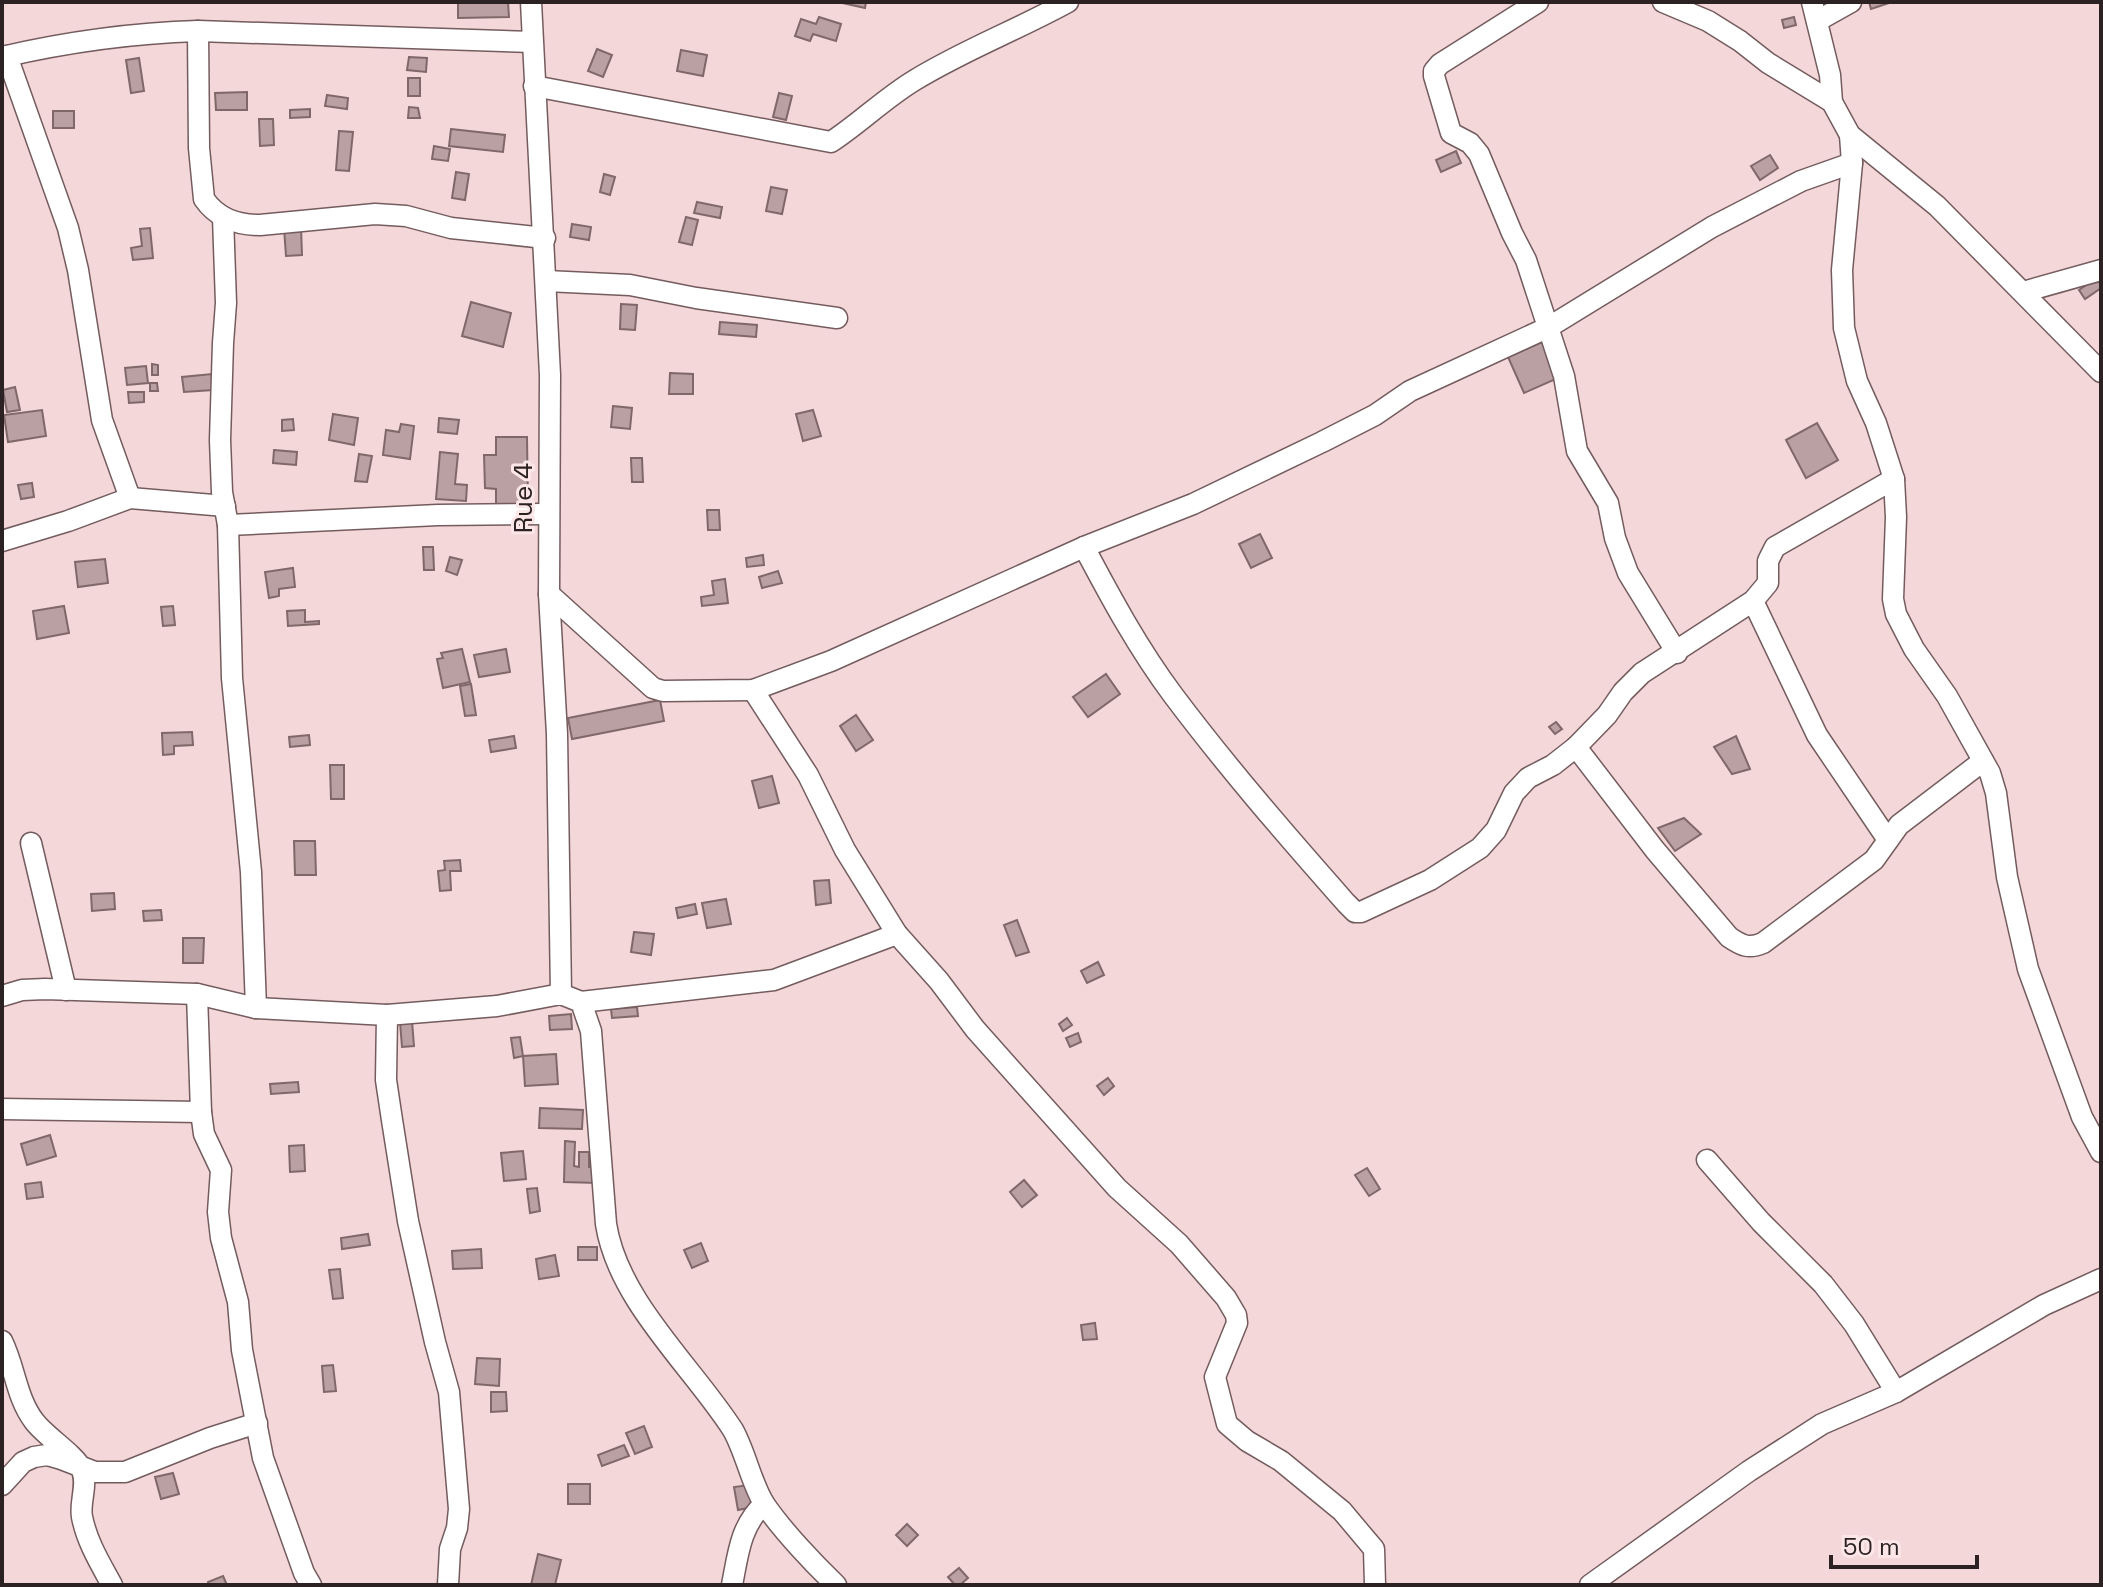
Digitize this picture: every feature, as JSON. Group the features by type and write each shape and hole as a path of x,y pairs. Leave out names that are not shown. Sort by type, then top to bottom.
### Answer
{"street":[{"name":"Rue 4","path":"531,2 550,375 549,594 557,734 561,994"},
{"path":"534,86 831,142 911,82 958,55 1068,2"},
{"path":"1538,2 1440,64 1434,71 1451,133 1470,143 1479,154 1526,260 1564,376 1577,451 1608,503 1615,538 1628,573 1677,653"},
{"path":"1663,2 1708,21 1832,102"},
{"path":"1851,2 1814,12 1830,75 1832,102 1850,135 1937,206 2101,372"},
{"path":"198,31 199,148 204,199 223,217 244,225 260,225 354,214 406,216 451,228 545,238"},
{"path":"130,498 102,420 78,270 68,228 4,56 71,41 159,32 532,42"},
{"path":"1850,135 1852,163 1842,270 1844,328 1857,381 1876,423 1894,479 1893,599 1896,614 1908,640 1947,696 1990,773 1996,793 2007,877 2028,969 2082,1117 2101,1152"},
{"path":"549,594 658,691 753,690 831,661 1084,547 1236,484 1349,429 1410,391 1549,327 1712,227 1801,181 1852,163"},
{"path":"223,217 226,303 220,440 229,628 251,872 256,1008"},
{"path":"2023,292 2101,270"},
{"path":"546,281 630,285 696,298 837,318"},
{"path":"1084,547 1119,613 1171,692 1246,788 1355,912 1361,912 1430,880 1480,848 1496,830 1514,793 1528,778 1553,765 1576,747 1642,673 1753,601 1768,583 1768,561 1775,547 1894,479"},
{"path":"2,541 130,498 226,516 548,514"},
{"path":"1753,601 1817,735 1888,840"},
{"path":"753,690 808,775 845,850 897,934 939,981 975,1029 1117,1188 1179,1244 1226,1298 1237,1323 1215,1377 1227,1424 1254,1447 1281,1461 1342,1511 1374,1549 1375,1585"},
{"path":"1576,747 1655,850 1729,937 1743,946 1763,943 1874,860 1899,825 1983,761"},
{"path":"31,843 66,990"},
{"path":"2,996 22,990 197,994 256,1008 387,1015 497,1006 561,994 581,1002 774,980 897,934"},
{"path":"197,994 201,1112 204,1134 221,1170 219,1222 238,1302 242,1350 263,1458 311,1585"},
{"path":"581,1002 591,1031 609,1241 620,1270 650,1317 733,1430 764,1504 816,1567 836,1585"},
{"path":"387,1015 386,1080 406,1207 449,1392 459,1509 450,1549 448,1585"},
{"path":"2,1109 201,1112"},
{"path":"1707,1160 1761,1222 1823,1284 1854,1324 1896,1392"},
{"path":"1590,1585 1716,1493 1822,1424 1896,1392 2099,1276"},
{"path":"2,1341 10,1356 20,1397 27,1411 36,1424 81,1467 84,1479 81,1514 112,1585"},
{"path":"2,1485 23,1462 34,1457 47,1455 95,1472 125,1472 257,1423"},
{"path":"732,1585 745,1527 764,1504"}],"building":[{"path":"458,2 508,2 509,17 458,18"},
{"path":"838,2 866,2 865,8"},
{"path":"1869,2 1892,2 1871,9"},
{"path":"819,17 841,24 836,41 813,34 810,41 795,36 801,19 816,24"},
{"path":"1794,17 1796,25 1784,28 1782,20"},
{"path":"597,49 612,55 603,77 588,71"},
{"path":"681,50 707,55 703,76 677,71"},
{"path":"409,57 427,58 426,72 407,70"},
{"path":"139,58 144,91 131,93 126,60"},
{"path":"408,78 420,78 420,96 408,96"},
{"path":"247,92 247,110 216,110 215,93"},
{"path":"779,93 792,96 786,120 773,117"},
{"path":"327,95 348,98 347,109 325,106"},
{"path":"409,107 418,108 420,118 408,118"},
{"path":"310,109 310,117 290,118 290,110"},
{"path":"53,111 74,111 74,128 53,128"},
{"path":"259,119 273,119 274,145 260,146"},
{"path":"451,129 505,135 503,152 449,146"},
{"path":"339,131 353,132 349,171 336,170"},
{"path":"434,146 450,149 448,161 432,159"},
{"path":"1456,151 1461,163 1441,172 1436,160"},
{"path":"1770,155 1778,168 1760,180 1751,166"},
{"path":"456,172 469,174 465,200 452,198"},
{"path":"604,174 615,177 610,195 600,192"},
{"path":"771,187 787,190 782,214 766,211"},
{"path":"697,202 722,207 720,218 694,213"},
{"path":"686,217 698,220 692,245 679,242"},
{"path":"572,224 591,227 589,240 570,237"},
{"path":"301,227 302,255 286,256 284,228"},
{"path":"150,228 153,258 133,260 131,248 142,246 140,229"},
{"path":"2098,277 2101,288 2085,299 2079,290"},
{"path":"471,302 511,313 503,347 462,336"},
{"path":"621,304 637,305 635,330 620,329"},
{"path":"720,322 757,325 756,337 719,334"},
{"path":"1542,342 1558,378 1524,393 1508,357"},
{"path":"152,364 158,365 158,375 152,375"},
{"path":"146,366 148,383 127,385 125,368"},
{"path":"670,373 693,374 693,394 669,394"},
{"path":"212,374 213,390 184,392 182,377"},
{"path":"150,383 157,383 158,391 150,391"},
{"path":"15,387 20,410 7,412 3,390"},
{"path":"128,392 144,392 144,402 129,403"},
{"path":"613,406 632,408 630,429 611,427"},
{"path":"42,410 46,436 8,442 4,415"},
{"path":"813,410 821,436 803,441 796,414"},
{"path":"333,414 358,418 354,445 329,440"},
{"path":"439,418 459,420 457,434 438,432"},
{"path":"293,419 294,430 282,431 282,420"},
{"path":"1817,423 1838,460 1806,478 1786,440"},
{"path":"401,424 414,426 410,459 383,455 386,430 399,432"},
{"path":"496,437 527,437 528,504 496,504 496,489 485,488 484,455 496,455"},
{"path":"274,450 297,452 296,465 273,463"},
{"path":"440,452 458,454 455,484 467,485 466,501 436,499"},
{"path":"359,454 372,456 367,482 355,481"},
{"path":"631,458 642,458 643,482 632,482"},
{"path":"32,483 34,497 21,499 18,485"},
{"path":"707,510 719,510 720,530 708,530"},
{"path":"1260,534 1272,558 1251,568 1239,544"},
{"path":"423,547 433,547 434,570 424,570"},
{"path":"763,555 764,565 747,567 746,558"},
{"path":"450,557 462,560 457,575 446,571"},
{"path":"105,559 108,583 78,587 75,562"},
{"path":"293,568 295,587 279,589 279,596 269,598 265,572"},
{"path":"778,571 782,583 762,588 759,577"},
{"path":"725,579 728,603 702,606 701,597 714,595 712,581"},
{"path":"64,606 69,633 37,639 33,611"},
{"path":"173,606 175,625 163,626 161,607"},
{"path":"305,610 305,622 319,621 319,624 288,626 287,611"},
{"path":"462,649 470,682 443,688 437,659 443,658 441,653"},
{"path":"506,649 510,672 479,677 474,655"},
{"path":"1106,674 1120,694 1088,717 1073,697"},
{"path":"471,684 476,715 465,716 460,686"},
{"path":"660,700 664,721 572,739 568,718"},
{"path":"856,715 873,740 856,751 840,726"},
{"path":"1556,722 1562,729 1555,734 1549,727"},
{"path":"192,732 193,745 174,746 174,754 163,755 162,733"},
{"path":"309,735 310,745 290,747 289,737"},
{"path":"514,736 516,748 491,752 489,740"},
{"path":"1736,736 1750,769 1732,774 1714,747"},
{"path":"330,765 344,765 344,799 331,799"},
{"path":"772,776 779,803 759,808 752,781"},
{"path":"1684,818 1701,834 1675,851 1658,828"},
{"path":"294,841 315,841 316,875 295,875"},
{"path":"460,860 461,871 450,871 451,890 440,891 438,871 445,870 444,861"},
{"path":"829,880 831,903 816,905 814,881"},
{"path":"114,893 115,909 92,911 91,894"},
{"path":"726,899 731,924 707,928 702,903"},
{"path":"695,904 697,914 678,918 676,908"},
{"path":"161,910 162,920 144,921 143,911"},
{"path":"1017,920 1029,952 1016,956 1004,925"},
{"path":"634,932 654,934 651,955 631,952"},
{"path":"183,938 204,938 203,963 183,963"},
{"path":"1098,962 1104,975 1087,983 1081,971"},
{"path":"637,1007 638,1016 612,1018 611,1009"},
{"path":"571,1014 572,1029 550,1030 549,1016"},
{"path":"1067,1018 1072,1025 1063,1031 1059,1024"},
{"path":"412,1021 414,1046 402,1047 400,1022"},
{"path":"1078,1033 1081,1042 1070,1047 1066,1038"},
{"path":"520,1037 523,1056 514,1058 511,1038"},
{"path":"556,1054 558,1084 525,1086 523,1056"},
{"path":"1108,1078 1114,1086 1104,1095 1097,1086"},
{"path":"298,1082 299,1092 271,1094 270,1084"},
{"path":"540,1108 583,1110 582,1129 539,1128"},
{"path":"50,1135 56,1156 27,1165 21,1144"},
{"path":"565,1141 575,1142 574,1166 579,1167 579,1152 589,1152 589,1167 598,1167 597,1183 564,1182"},
{"path":"304,1145 305,1171 290,1172 289,1146"},
{"path":"523,1151 526,1179 504,1181 501,1153"},
{"path":"1367,1168 1380,1189 1369,1196 1355,1175"},
{"path":"1024,1180 1037,1195 1022,1207 1010,1192"},
{"path":"41,1182 43,1197 27,1199 25,1184"},
{"path":"537,1188 540,1211 530,1213 527,1189"},
{"path":"368,1234 370,1245 342,1249 341,1238"},
{"path":"701,1243 708,1261 692,1268 684,1250"},
{"path":"578,1247 597,1247 597,1260 578,1260"},
{"path":"481,1249 482,1268 453,1269 452,1251"},
{"path":"555,1255 559,1276 539,1279 536,1259"},
{"path":"340,1269 343,1298 333,1299 329,1270"},
{"path":"1095,1323 1097,1339 1083,1340 1081,1325"},
{"path":"477,1358 500,1359 499,1386 475,1384"},
{"path":"333,1365 336,1391 324,1392 322,1366"},
{"path":"491,1392 506,1392 507,1411 491,1412"},
{"path":"644,1426 652,1447 635,1454 626,1433"},
{"path":"624,1445 629,1456 602,1466 598,1455"},
{"path":"173,1473 179,1494 161,1499 155,1477"},
{"path":"568,1484 590,1484 590,1504 568,1504"},
{"path":"749,1485 753,1507 738,1510 734,1487"},
{"path":"907,1524 918,1535 907,1546 896,1535"},
{"path":"538,1554 561,1560 555,1585 531,1585"},
{"path":"959,1568 968,1578 955,1585 948,1577"},
{"path":"223,1576 227,1585 209,1585 208,1582"}]}
